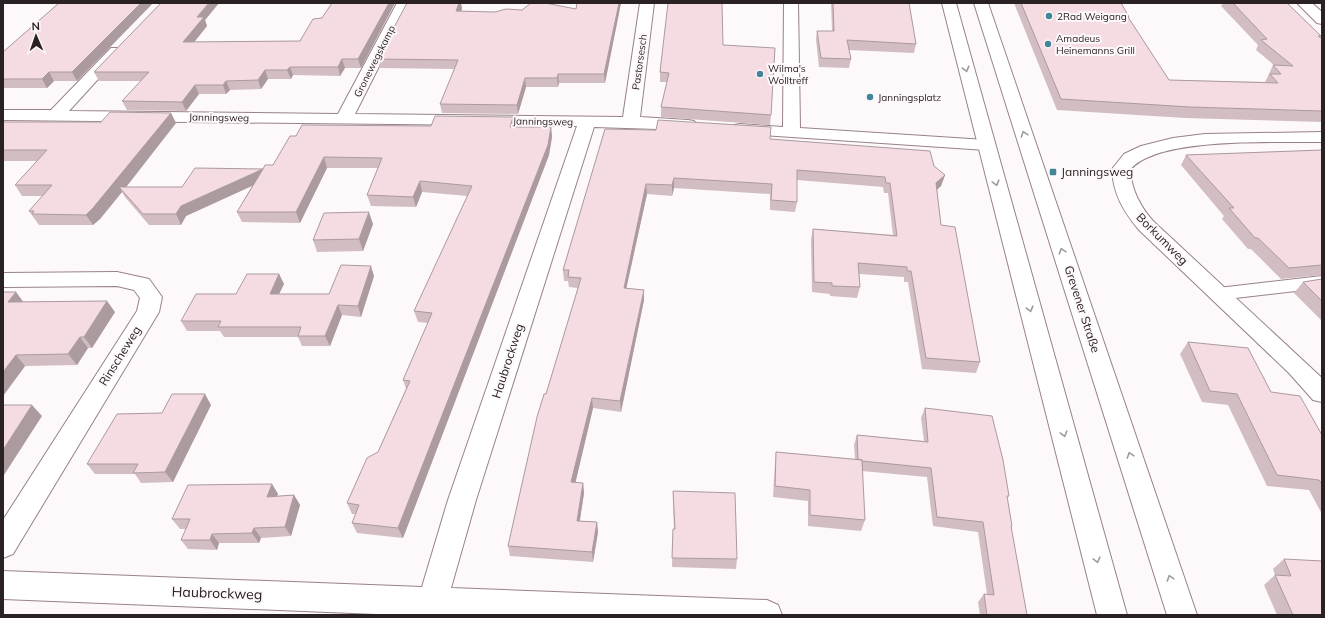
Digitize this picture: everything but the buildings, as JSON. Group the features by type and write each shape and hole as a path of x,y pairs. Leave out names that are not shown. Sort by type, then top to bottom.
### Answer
{"street":[{"name":"Gronewegskamp","path":"344,118 404,3"},
{"name":"Pastorsesch","path":"631,122 647,3"},
{"path":"791,3 791,132"},
{"path":"949,3 1112,615"},
{"name":"Grevener Straße","path":"981,3 1182,615"},
{"path":"1304,3 1322,20"},
{"path":"55,116 125,42"},
{"name":"Janningsweg","path":"3,115 631,122 986,145"},
{"name":"Haubrockweg","path":"432,602 462,500 587,122"},
{"name":"Borkumweg","path":"1322,137 1205,139 1173,143 1147,150 1130,158 1121,169 1121,183 1137,216 1297,367 1322,393"},
{"name":"Rinscheweg","path":"3,280 117,279 141,284 151,297 148,312 3,545"},
{"name":"Haubrockweg","path":"3,585 767,615"}],"lane":[{"path":"1218,294 1322,282"}],"place":[{"name":"2Rad Weigang","path":"1049,16"},
{"name":"Amadeus Heinemanns Grill","path":"1048,44"},
{"name":"Wilma's Wolltreff","path":"760,74"},
{"name":"Janningsplatz","path":"870,97"},
{"name":"Janningsweg","path":"1053,172"}]}
